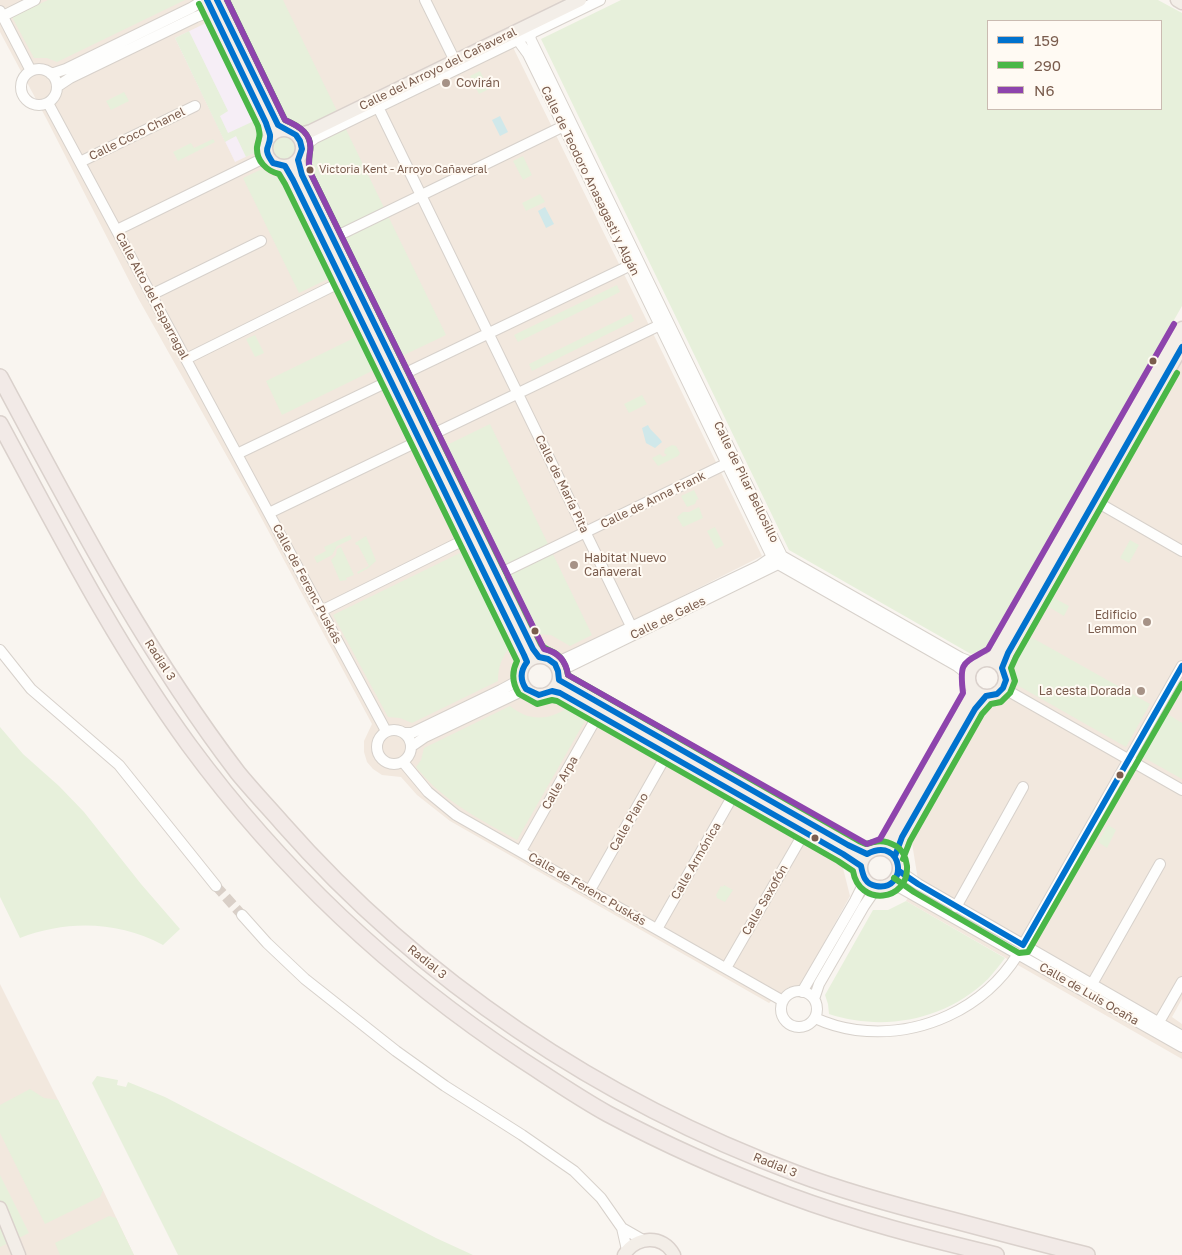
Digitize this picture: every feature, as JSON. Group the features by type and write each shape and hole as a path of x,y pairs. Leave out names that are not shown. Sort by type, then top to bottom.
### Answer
{"highway":[{"name":"Radial 3","path":"0,377 81,528 162,665 241,777 317,863 368,912 437,971 496,1015 564,1061 649,1109 728,1147 800,1176 878,1201 1088,1255"},
{"name":"Radial 3","path":"0,424 120,642 188,744 264,839 318,896 395,966 438,1001 526,1063 607,1113 668,1144 732,1173 790,1196 907,1234 996,1255"}],"main road":[{"name":"Calle del Arroyo del Cañaveral","path":"297,135 311,131 580,0"},
{"path":"1177,0 1182,3"},
{"path":"210,3 283,130"},
{"path":"210,3 266,123 270,137"},
{"path":"283,130 297,135 302,148 298,160 292,165 285,166 273,163 268,156 266,144 270,137 283,130"},
{"path":"298,160 302,175 333,238 468,538 527,662"},
{"path":"285,166 294,180 343,282 396,379"},
{"path":"1174,361 1182,330"},
{"path":"989,660 999,664 1005,676 1003,688 994,696 981,695 973,690 970,676 976,664 995,656 1182,347"},
{"path":"424,437 497,575 533,649 539,656 553,661 560,693 804,832 864,860"},
{"path":"1002,668 1008,653 1090,498"},
{"path":"539,656 527,662 522,668 521,676 526,689 539,695 557,681"},
{"path":"557,681 809,823 864,860"},
{"path":"882,850 888,844 967,704 973,690"},
{"path":"894,856 902,837 946,760 976,709 986,696"},
{"path":"874,850 882,850 894,856 898,863 899,871 892,883 885,887 877,887 865,881 861,874 864,860 874,850"},
{"path":"0,1208 19,1255"},
{"path":"626,1253 634,1244 643,1240 659,1241 666,1245 674,1255"}],"street":[{"path":"31,71 1,14 35,0"},
{"path":"425,0 455,61"},
{"name":"Calle del Arroyo del Cañaveral","path":"302,148 315,138 600,0"},
{"path":"52,74 191,8 210,3"},
{"path":"58,86 70,78 196,17 210,3"},
{"name":"Calle de Teodoro Anasagasti y Algán","path":"532,33 530,38 568,125 660,325"},
{"name":"Calle de Teodoro Anasagasti y Algán","path":"517,40 528,54 568,125 653,290"},
{"path":"40,69 52,74 58,86 55,96 48,103 33,104 25,98 21,90 22,81 31,71 40,69"},
{"name":"Calle Alto del Esparragal","path":"48,103 256,490"},
{"name":"Calle Coco Chanel","path":"80,162 194,106"},
{"name":"Calle de María Pita","path":"378,108 631,626"},
{"path":"333,238 568,125"},
{"path":"117,230 268,156"},
{"path":"152,295 261,242"},
{"path":"237,454 631,265"},
{"path":"186,359 343,282"},
{"name":"Calle de Pilar Bellosillo","path":"653,290 775,561"},
{"path":"269,513 660,325"},
{"name":"Calle de Pilar Bellosillo","path":"660,325 782,556 961,658 976,664"},
{"name":"Calle de Anna Frank","path":"497,575 731,462"},
{"name":"Calle de Ferenc Puskás","path":"256,490 386,731"},
{"path":"1090,498 1182,551"},
{"path":"321,610 468,538"},
{"path":"775,561 957,666 970,676"},
{"name":"Calle de Gales","path":"553,661 562,660 759,566 775,561"},
{"name":"Calle de Gales","path":"557,681 566,668 775,561"},
{"path":"0,650 31,689 119,765 216,886"},
{"path":"815,1018 841,1027 864,1031 893,1031 927,1024 951,1015 980,997 1000,977 1021,949 1182,666"},
{"path":"406,734 421,729 501,690 514,683 521,676"},
{"path":"1003,688 1182,790"},
{"path":"412,746 409,737 396,729 381,734 376,744 378,755 386,762 397,764 403,762 409,755 412,746 425,737 526,689"},
{"name":"Calle Arpa","path":"521,851 598,715"},
{"name":"Calle Piano","path":"590,890 667,754"},
{"name":"Calle de Ferenc Puskás","path":"403,762 428,792 445,807 784,1001"},
{"path":"956,906 1024,787"},
{"name":"Calle Armónica","path":"657,929 735,792"},
{"name":"Calle Saxofón","path":"726,968 804,832"},
{"path":"1092,984 1160,864"},
{"name":"Calle de Luis Ocaña","path":"899,871 1021,949 1182,1047"},
{"path":"802,992 865,881"},
{"name":"Calle de Luis Ocaña","path":"892,883 1092,984 1182,1036"},
{"path":"814,999 802,992 792,993 784,1001 782,1014 789,1024 802,1027 810,1024 815,1018 817,1010 814,999 815,992 877,887"},
{"path":"242,915 305,979 396,1051 445,1086 574,1171 601,1198 622,1228 643,1240"},
{"path":"1159,1022 1182,982"},
{"path":"622,1228 626,1253"}],"shaded area":[{"path":"0,0 568,0 505,31 762,556 559,658 537,649 517,659 514,676 526,698 555,698 841,860 850,896 800,987 789,987 769,1003 450,821 417,795 401,777 382,775 367,762 364,752 364,741 372,724 256,508 138,298 0,32"},
{"path":"206,23 259,132 254,142 254,153 235,162 175,38"},
{"path":"1182,361 1182,999 1172,1017 1182,1024 1182,1059 906,901 918,880 911,837 986,710 1005,702 1014,685 1010,665"},
{"path":"0,984 103,1190 134,1255 0,1255"}],"green space":[{"path":"48,0 185,0 57,62 47,58 34,58 12,17"},
{"path":"228,0 283,0 446,335 402,356 309,166 314,149 302,125 293,120 286,119"},
{"path":"621,0 1158,0 1182,13 1182,306 987,649 971,654 789,550 541,39"},
{"path":"189,31 228,111 220,116 228,133 254,121 259,132 254,142 254,153 246,157 236,136 225,142 175,38"},
{"path":"480,71 489,89 479,94 470,76"},
{"path":"124,92 129,101 111,110 106,101"},
{"path":"284,137 292,141 296,149 292,157 284,161 276,157 272,149 276,141"},
{"path":"213,139 215,142 178,161 173,152 191,143 194,148"},
{"path":"523,156 532,175 523,180 513,161"},
{"path":"262,169 272,176 282,179 330,278 299,293 243,178"},
{"path":"540,194 545,202 526,211 522,203"},
{"path":"617,285 620,292 518,342 514,335"},
{"path":"631,314 634,321 532,371 529,364"},
{"path":"255,335 264,353 255,357 246,339"},
{"path":"358,336 374,370 282,415 266,381"},
{"path":"642,395 647,404 629,413 624,404"},
{"path":"490,424 592,635 570,646 551,635 536,634 445,446"},
{"path":"672,445 676,446 680,453 678,456 658,466 652,458 660,454 663,457 667,455 664,453 665,449"},
{"path":"694,490 699,500 697,499 695,504 687,507 681,496"},
{"path":"699,507 703,518 683,527 677,517 683,512 689,512"},
{"path":"715,527 724,545 716,549 707,531"},
{"path":"350,535 352,539 337,546 332,555 317,563 314,557 326,551 324,547"},
{"path":"366,536 376,561 358,574 357,572 369,566 358,545 355,543"},
{"path":"1130,540 1139,545 1129,563 1120,558"},
{"path":"341,547 354,575 346,578 347,580 340,581 331,560 336,555 337,549"},
{"path":"462,552 510,647 501,663 498,681 412,723 400,718 388,717 333,615"},
{"path":"1052,597 1069,606 1064,616 1047,606"},
{"path":"1029,636 1150,704 1126,747 1017,685 1016,670 1013,663"},
{"path":"510,706 531,717 553,715 567,708 586,719 517,840 463,809 438,790 416,767 421,760 424,748"},
{"path":"1166,713 1182,723 1182,779 1141,756"},
{"path":"0,727 23,754 59,786 84,812 141,884 180,929 163,945 128,931 92,926 56,928 20,938 0,897"},
{"path":"1108,825 1116,830 1107,848 1098,842"},
{"path":"724,885 733,890 725,902 717,898 716,895 721,886 723,887"},
{"path":"906,901 1005,958 988,979 971,993 934,1013 892,1022 871,1022 829,1014 825,995 873,910 888,910"},
{"path":"97,1076 118,1080 117,1085 126,1087 128,1082 165,1097 436,1238 473,1255 178,1255 92,1083"},
{"path":"30,1089 44,1098 58,1100 103,1190 100,1197 45,1224 0,1133 0,1105"},
{"path":"0,1175 29,1233 0,1247"},
{"path":"109,1216 116,1218 134,1255 60,1255 55,1243"}],"water":[{"path":"500,116 508,132 500,136 492,120"},
{"path":"545,207 554,224 546,228 538,211"},
{"path":"648,425 662,442 655,448 646,443 642,428"}],"tunnel":[{"path":"216,886 242,915"}],"transit line":[{"name":"159","path":"207,0 266,123 270,135 267,150 269,157 273,163 285,166 293,180 524,655 527,662 522,676 526,689 539,695 552,691 560,693 843,854 861,866 864,876 869,883 876,886 887,886 894,881 898,865 895,857 889,852 879,850 867,854 848,845 559,680 555,664 548,659 539,657 533,649 302,175 298,160 302,149 300,141 296,135 278,125 217,0"},
{"name":"290","path":"199,4 258,126 260,135 257,147 258,157 263,165 279,174 285,184 517,661 513,678 519,694 537,704 552,700 557,701 838,861 853,871 857,883 873,895 883,896 892,893 900,887 906,878 907,866 904,854 896,846 882,841 866,844 852,837 568,675 560,657 542,646 310,172 309,140 300,128 285,120 227,0"},
{"name":"N6","path":"227,0 285,120 300,128 309,140 310,172 544,649 553,652 560,658 565,665 568,675 867,844 880,839 963,693 962,675 965,665 968,661 988,649 1174,324"},
{"name":"159","path":"895,856 902,837 975,709 986,696 997,694 1003,688 1006,680 1002,668 1008,653 1182,347"},
{"name":"290","path":"903,859 910,841 982,714 991,704 1001,702 1010,693 1015,681 1011,668 1016,657 1177,373"},
{"name":"159","path":"899,871 1023,945 1182,666"},
{"name":"290","path":"894,878 914,892 1019,953 1028,952 1182,684"}],"place":[{"name":"Covirán","path":"446,83"},
{"name":"Victoria Kent - Arroyo Cañaveral","path":"310,170"},
{"name":"Habitat Nuevo Cañaveral","path":"574,565"},
{"name":"Edificio Lemmon","path":"1147,622"},
{"name":"La cesta Dorada","path":"1141,691"}]}
